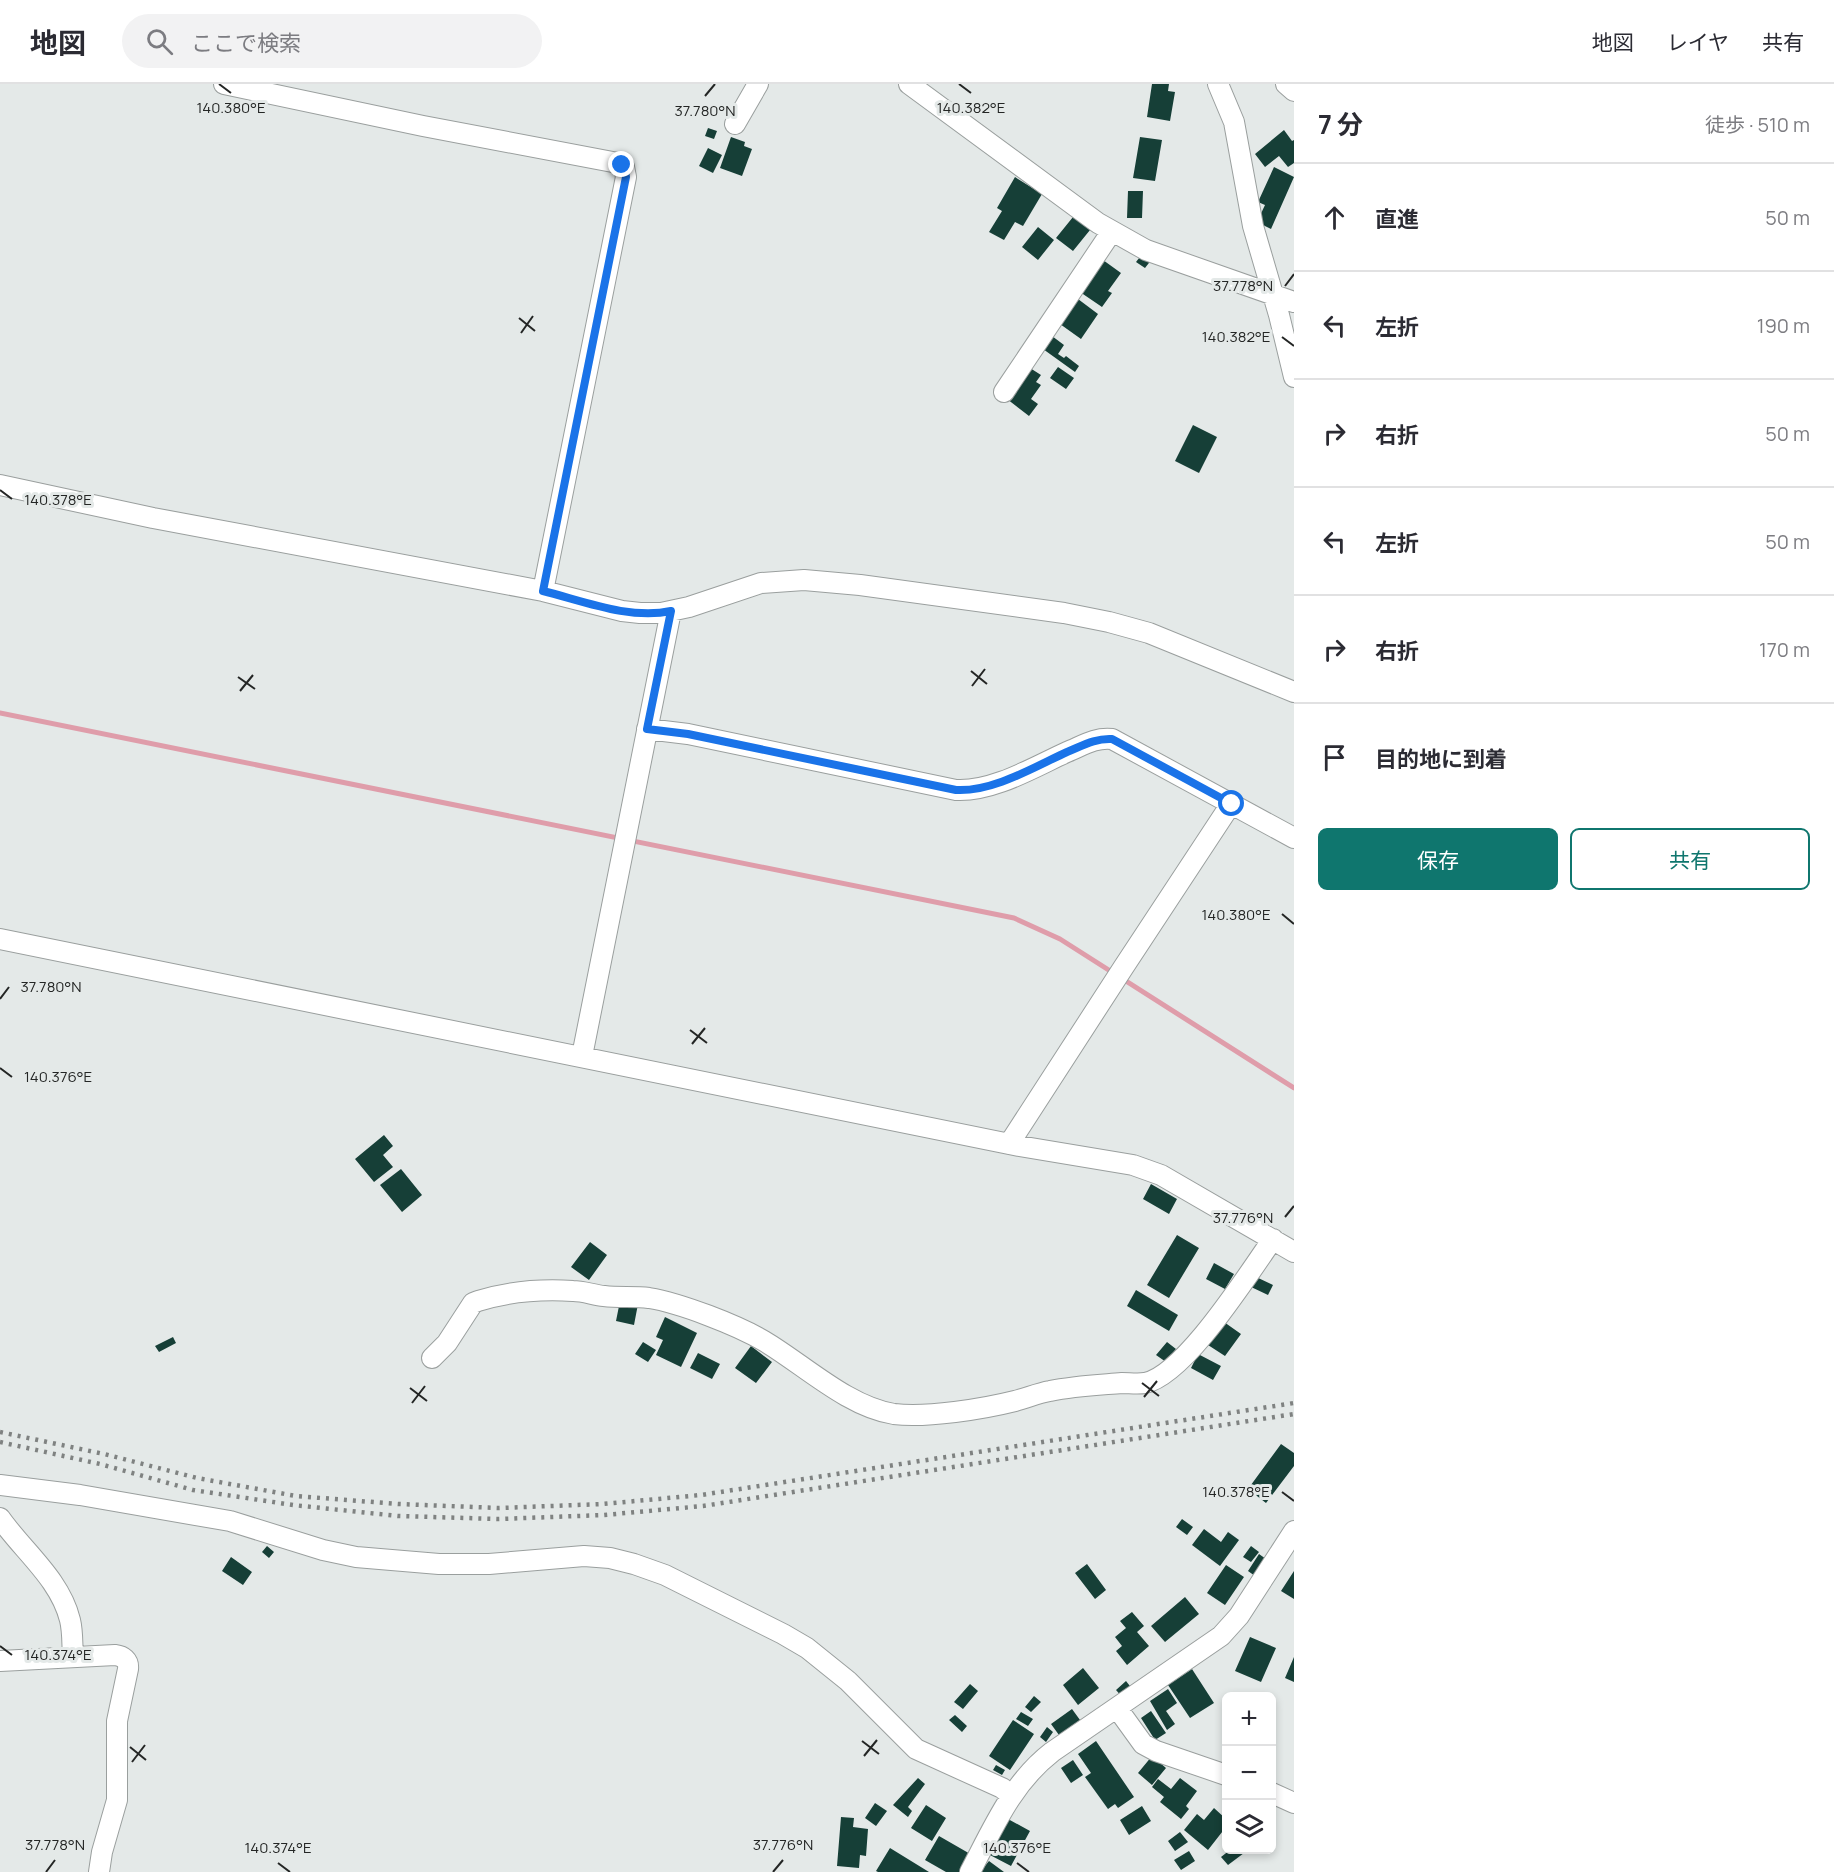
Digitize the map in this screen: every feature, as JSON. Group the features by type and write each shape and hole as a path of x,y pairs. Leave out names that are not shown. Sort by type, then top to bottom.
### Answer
{"street":[{"path":"224,84 423,126 618,163 624,167 626,177 543,591"},
{"path":"735,124 758,84"},
{"path":"909,84 1112,231 1146,250 1294,302"},
{"path":"1218,84 1234,122 1253,226 1294,376"},
{"path":"1286,84 1294,91"},
{"path":"1004,392 1112,231"},
{"path":"0,485 165,520 543,591 622,611 661,613 761,583 804,580 860,585 1064,613 1131,627 1180,644 1294,692"},
{"path":"582,1056 671,611"},
{"path":"647,729 688,734 956,790 982,789 1095,740 1112,739 1294,838"},
{"path":"1009,1144 1232,804"},
{"path":"0,939 1009,1144 1133,1165 1161,1175 1294,1252"},
{"path":"432,1358 447,1343 473,1303 478,1300 514,1293 573,1291 659,1300 715,1319 762,1340 837,1389 876,1409 894,1414 923,1414 979,1408 1047,1391 1083,1385 1144,1383 1158,1378 1183,1359 1197,1343 1273,1239"},
{"path":"0,1485 80,1495 230,1521 317,1548 356,1557 440,1564 489,1564 584,1556 610,1558 633,1564 665,1575 795,1641 848,1681 916,1749 1002,1788 1011,1795"},
{"path":"0,1518 50,1579 63,1603 70,1619 73,1657"},
{"path":"970,1872 1011,1795 1040,1761 1221,1636 1239,1616 1294,1531"},
{"path":"0,1661 115,1655 123,1657 128,1665 117,1721 117,1800 102,1852 99,1872"},
{"path":"1117,1708 1143,1744 1156,1751 1222,1773"},
{"path":"1276,1795 1294,1803"}],"building":[{"path":"1152,84 1169,84 1168,91 1175,92 1170,121 1147,117"},
{"path":"708,128 717,131 714,139 705,136"},
{"path":"1284,130 1292,141 1294,140 1294,163 1288,167 1279,156 1265,167 1255,154"},
{"path":"731,137 745,142 744,146 752,149 742,176 720,168"},
{"path":"1140,137 1162,140 1155,181 1133,178"},
{"path":"708,148 722,155 713,173 699,166"},
{"path":"1274,167 1294,177 1271,229 1257,222 1265,205 1258,202"},
{"path":"1015,177 1042,194 1023,226 1015,222 1004,240 989,232 1002,211 997,208"},
{"path":"1128,191 1143,191 1142,218 1127,218"},
{"path":"1073,217 1090,230 1073,251 1056,238"},
{"path":"1038,227 1054,240 1038,260 1022,247"},
{"path":"1143,253 1152,259 1145,268 1136,262"},
{"path":"1103,260 1121,273 1108,291 1112,293 1102,307 1080,292"},
{"path":"1078,299 1098,314 1081,339 1060,324"},
{"path":"1052,336 1064,345 1058,354 1064,358 1066,356 1079,366 1075,372 1043,349"},
{"path":"1058,367 1074,378 1066,389 1050,378"},
{"path":"1030,368 1041,375 1036,382 1041,385 1031,399 1038,404 1029,416 1007,399"},
{"path":"1193,425 1217,437 1199,473 1175,461"},
{"path":"384,1135 393,1146 383,1155 393,1167 374,1182 355,1159"},
{"path":"401,1169 422,1195 402,1212 380,1185"},
{"path":"1151,1184 1177,1199 1169,1214 1143,1199"},
{"path":"1177,1235 1199,1248 1169,1298 1147,1285"},
{"path":"590,1242 607,1255 589,1280 571,1267"},
{"path":"1214,1263 1234,1274 1225,1289 1206,1279"},
{"path":"1254,1276 1273,1285 1268,1295 1249,1286"},
{"path":"1136,1290 1178,1315 1169,1331 1127,1306"},
{"path":"620,1301 638,1304 634,1325 616,1321"},
{"path":"665,1317 697,1333 681,1367 656,1355 663,1340 656,1337"},
{"path":"1224,1322 1241,1334 1225,1356 1208,1345"},
{"path":"173,1337 176,1343 159,1352 155,1346"},
{"path":"643,1342 656,1350 648,1362 635,1354"},
{"path":"1167,1342 1176,1349 1166,1362 1156,1355"},
{"path":"751,1346 772,1362 756,1383 735,1368"},
{"path":"698,1353 720,1364 712,1379 690,1368"},
{"path":"1198,1354 1221,1366 1213,1380 1191,1368"},
{"path":"1281,1444 1294,1453 1294,1466 1266,1503 1248,1489"},
{"path":"1182,1519 1193,1527 1187,1535 1176,1527"},
{"path":"1204,1529 1221,1542 1228,1532 1239,1540 1220,1566 1192,1545"},
{"path":"267,1546 274,1552 269,1558 262,1552"},
{"path":"1251,1546 1259,1552 1251,1562 1243,1557"},
{"path":"1259,1554 1266,1559 1255,1576 1248,1571"},
{"path":"231,1557 252,1572 243,1585 222,1571"},
{"path":"1087,1564 1106,1590 1095,1599 1075,1573"},
{"path":"1226,1565 1244,1577 1225,1605 1207,1593"},
{"path":"1294,1571 1294,1599 1281,1591"},
{"path":"1185,1597 1199,1614 1165,1642 1151,1626"},
{"path":"1132,1612 1144,1626 1137,1632 1149,1646 1127,1665 1116,1651 1122,1646 1115,1637 1126,1628 1120,1621"},
{"path":"1250,1637 1276,1648 1261,1682 1235,1671"},
{"path":"1294,1657 1294,1682 1285,1678"},
{"path":"1083,1668 1099,1688 1078,1705 1063,1685"},
{"path":"1192,1669 1214,1703 1190,1718 1168,1685"},
{"path":"1126,1681 1133,1690 1123,1698 1116,1690"},
{"path":"970,1684 978,1691 963,1709 954,1702"},
{"path":"1168,1689 1177,1703 1166,1711 1175,1724 1167,1730 1150,1701"},
{"path":"1034,1696 1041,1702 1031,1712 1025,1707"},
{"path":"1072,1709 1080,1720 1059,1735 1051,1724"},
{"path":"1151,1711 1166,1733 1155,1740 1141,1718"},
{"path":"1021,1712 1033,1719 1028,1726 1016,1719"},
{"path":"955,1715 967,1726 962,1732 949,1720"},
{"path":"1013,1720 1034,1734 1010,1770 989,1756"},
{"path":"1047,1727 1053,1732 1046,1742 1040,1737"},
{"path":"1096,1741 1134,1797 1118,1808 1115,1804 1108,1809 1085,1777 1091,1773 1078,1754"},
{"path":"1152,1756 1166,1768 1152,1785 1138,1773"},
{"path":"1073,1760 1083,1775 1071,1783 1061,1768"},
{"path":"996,1765 1005,1770 1002,1775 993,1770"},
{"path":"918,1778 925,1784 908,1807 912,1811 908,1817 893,1805"},
{"path":"1180,1778 1197,1791 1186,1806 1189,1809 1181,1819 1160,1802 1164,1797 1152,1787 1158,1779 1171,1789"},
{"path":"875,1803 887,1811 876,1826 865,1818"},
{"path":"926,1805 946,1818 932,1841 911,1828"},
{"path":"1142,1806 1151,1821 1129,1835 1120,1820"},
{"path":"1214,1808 1222,1815 1222,1832 1208,1850 1184,1830 1197,1814 1204,1820"},
{"path":"841,1817 854,1818 853,1827 868,1829 866,1856 860,1855 859,1868 837,1866"},
{"path":"1008,1819 1030,1831 1011,1866 988,1854"},
{"path":"1180,1832 1188,1842 1175,1851 1168,1841"},
{"path":"939,1836 972,1855 963,1872 946,1872 925,1860"},
{"path":"890,1848 929,1872 876,1871"},
{"path":"1189,1851 1195,1861 1181,1870 1174,1860"},
{"path":"1225,1854 1243,1854 1228,1865 1221,1857"},
{"path":"989,1861 1004,1872 980,1872"}],"waterway":[{"path":"0,713 1014,918 1060,939 1294,1088"}],"railway":[{"path":"0,1432 104,1454 197,1478 296,1496 398,1504 499,1508 603,1504 701,1495 1294,1403"},
{"path":"0,1442 100,1464 193,1490 293,1505 398,1516 499,1519 604,1515 703,1506 1294,1414"}],"route":[{"path":"622,165 626,177 543,591 622,611 661,613 671,611 647,729 688,734 956,790 982,789 1100,738 1112,739 1232,804"}]}
